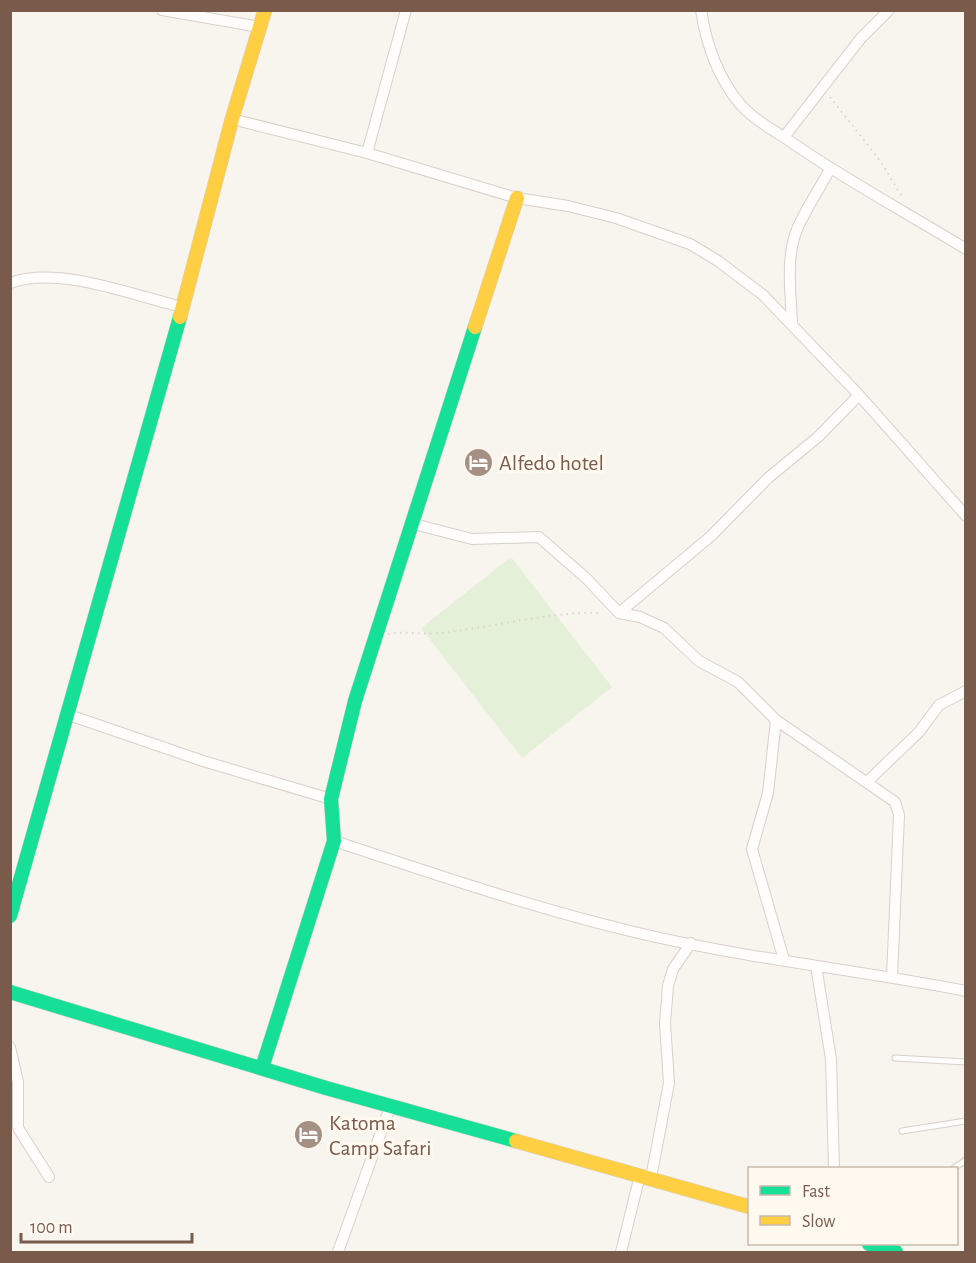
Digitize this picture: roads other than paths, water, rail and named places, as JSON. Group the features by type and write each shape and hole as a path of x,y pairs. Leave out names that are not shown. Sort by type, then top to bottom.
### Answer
{"street":[{"path":"162,10 260,27"},
{"path":"10,916 69,715 183,307 232,119 265,10"},
{"path":"367,153 406,10"},
{"path":"701,10 705,34 729,89 755,118 830,169 966,249"},
{"path":"784,137 861,38 889,10"},
{"path":"232,119 367,153 517,198 568,206 616,218 690,244 718,261 763,295 859,395 913,460 966,516"},
{"path":"792,325 790,284 794,240 797,228 830,169"},
{"path":"262,1068 334,841 331,799 355,701 414,524 461,366 517,198"},
{"path":"10,283 22,279 51,277 183,307"},
{"path":"620,613 711,536 768,478 818,437 859,395"},
{"path":"414,524 472,539 539,537 586,578 620,613 640,617 664,628 683,643 699,661 738,682 776,720 890,797 899,810 892,977"},
{"path":"868,781 919,732 939,705 966,691"},
{"path":"69,715 203,761 331,799"},
{"path":"776,720 768,793 752,849 784,960"},
{"path":"334,841 538,906 631,932 966,991"},
{"path":"621,1252 645,1177 669,1083 665,1023 668,986 673,969 691,943"},
{"path":"816,966 831,1059 834,1167"},
{"path":"10,992 390,1107 748,1206"},
{"path":"10,1047 16,1064 18,1128 50,1176"},
{"path":"338,1252 390,1107"},
{"path":"872,1245 896,1252"}],"lane":[{"path":"895,1058 966,1062"},
{"path":"902,1131 966,1121"}],"place":[{"name":"Alfedo hotel","path":"478,462"},
{"name":"Katoma Camp Safari","path":"308,1135"}]}
